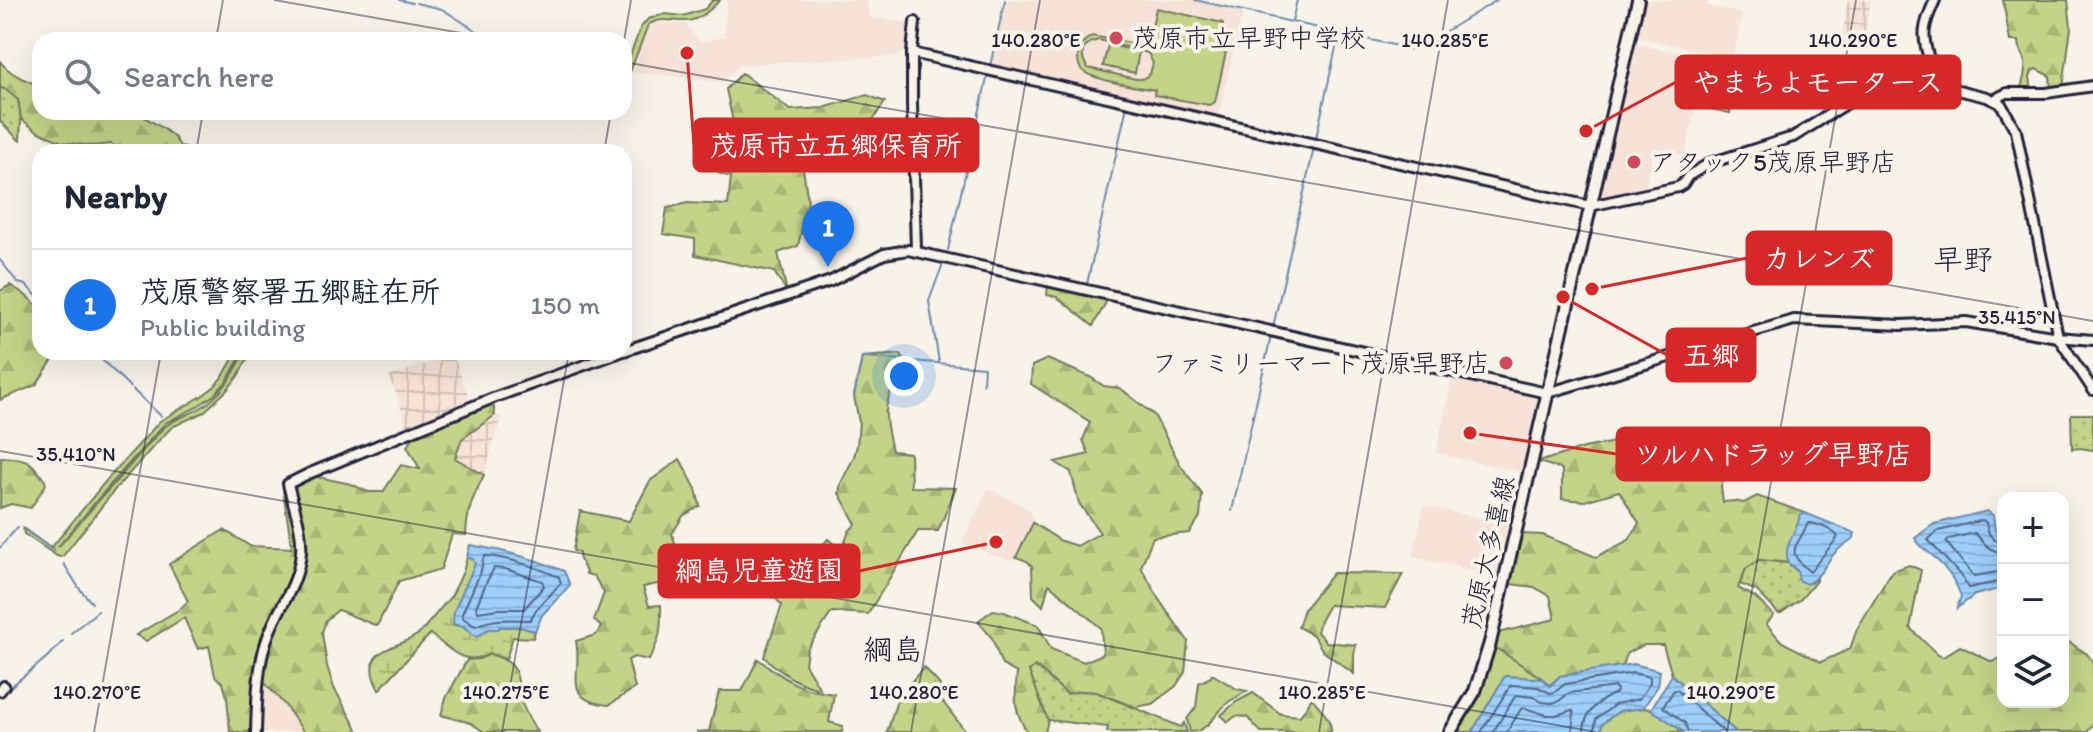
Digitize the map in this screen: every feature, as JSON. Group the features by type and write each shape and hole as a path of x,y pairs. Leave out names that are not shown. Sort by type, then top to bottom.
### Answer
{"main road":[{"name":"茂原大多喜線","path":"1450,732 1481,675 1638,0"}],"street":[{"path":"1935,0 1925,21 1923,35 1935,77 1941,86"},
{"path":"915,22 912,53 916,250"},
{"path":"912,53 1590,206 1681,186 1688,176 1710,163 1793,137 1861,95 1941,86 1995,99 2007,112 2016,131 2058,337 2093,390"},
{"path":"1995,99 2007,93 2046,93 2093,86"},
{"path":"632,349 831,281 884,254 908,250 1547,393 1794,320 1919,325 1966,322 2093,340"},
{"path":"256,732 260,667 278,615 294,586 301,549 301,536 288,484 493,398 600,360"}],"shaded area":[{"path":"727,0 867,0 869,17 909,23 908,47 899,56 741,64 722,82 633,72 648,30 654,23 686,24 699,42 724,37"},
{"name":"茂原市立早野中学校","path":"1005,0 1195,0 1243,11 1218,116 991,66"},
{"path":"1645,0 1708,0 1708,6 1742,14 1733,59 1635,36"},
{"path":"1848,0 1871,0 1863,41 1842,36"},
{"path":"1632,43 1702,58 1705,62 1685,155 1654,148 1645,191 1596,201"},
{"path":"438,360 455,360 470,400 407,429 388,377"},
{"path":"1453,375 1541,395 1525,473 1436,453"},
{"path":"495,415 501,417 484,475 455,459 462,439"},
{"path":"988,489 1031,512 1033,523 1013,560 964,543 963,539"},
{"path":"1424,506 1514,526 1502,577 1413,557"},
{"path":"264,681 284,704 304,732 259,732"}],"green space":[{"path":"713,0 720,0 696,19 662,20 648,25 632,67 632,50 641,27 648,19 665,14 683,16 705,9"},
{"path":"2003,0 2068,0 2071,27 2063,88 2051,89 2050,76 2036,69 2030,77 2032,90 2020,90 2025,62 2019,41 2010,41"},
{"path":"1156,8 1223,23 1217,50 1226,52 1215,102 1209,105 1154,95 1155,90 1086,73 1079,64 1080,46 1092,36 1148,46","holes":["1099,40 1148,53 1153,63 1150,74 1136,79 1088,68 1083,50"]},
{"path":"1108,45 1139,51 1135,73 1103,66"},
{"path":"1711,60 1739,66 1730,113 1701,107"},
{"path":"0,61 13,73 32,83 32,120 149,120 174,137 179,144 62,142 37,131 21,119 18,100 0,88"},
{"path":"742,73 790,110 823,108 867,95 885,102 862,136 802,161 808,202 798,246 778,253 787,292 774,272 695,255 695,239 663,234 667,208 687,203 728,205 731,177 718,173 733,122 726,89"},
{"path":"0,88 18,100 20,141 0,121"},
{"path":"1048,284 1109,297 1093,326 1057,297 1047,295"},
{"path":"10,285 32,301 32,360 53,360 36,385 0,400 0,291"},
{"path":"901,354 913,386 894,384 887,402 886,417 892,451 910,453 911,487 956,488 938,531 918,531 868,614 832,612 807,649 805,664 820,689 790,677 764,657 782,605 774,597 775,574 803,581 833,571 830,554 813,555 828,539 841,550 849,531 856,524 839,493 857,445 859,422 854,396 862,357"},
{"path":"1047,359 1104,386 1120,388 1154,415 1181,466 1202,494 1200,517 1189,533 1153,537 1141,567 1188,641 1185,672 1176,686 1152,704 1135,707 1096,692 1079,691 1067,695 1047,676 1030,671 1048,720 1045,732 1027,732 1016,704 1017,673 1002,665 992,638 978,621 993,610 1004,612 1038,625 1051,649 1084,662 1103,654 1101,628 1049,584 1043,606 1033,596 1032,566 1016,557 1033,523 1061,541 1077,546 1100,533 1079,503 1071,472 1055,462 1089,454 1083,440 1090,422 1031,384 1032,366"},
{"path":"232,360 239,360 227,381 214,395 165,423 58,547 163,428 210,401 228,382 240,360 247,360 227,390 204,412 172,427 161,438 117,487 63,556 57,556 24,534 23,528 54,551 49,545 52,547 160,421 202,396 225,373"},
{"path":"493,402 495,415 462,439 455,458 484,475 471,504 466,535 452,534 441,569 399,581 377,626 338,610 326,620 322,633 327,666 334,688 357,729 355,732 304,732 264,682 253,732 230,732 227,697 223,683 215,676 209,646 198,649 184,618 146,641 136,635 188,601 169,564 224,530 250,546 292,548 283,491 313,476 351,484 368,492 383,492 401,465 420,469 407,446 417,433"},
{"path":"2071,414 2093,414 2093,450 2072,449"},
{"path":"1619,441 1624,448 1619,463 1639,477 1673,462 1695,463 1712,453 1723,451 1732,455 1721,486 1723,502 1744,503 1757,496 1805,513 1800,516 1789,545 1788,563 1759,560 1746,569 1738,588 1755,597 1774,615 1766,624 1782,642 1821,662 1850,649 1857,629 1892,571 1909,565 1921,570 1910,628 1943,657 1960,646 1992,662 1997,660 1997,708 2069,708 2069,642 2093,662 2093,725 2087,732 1736,732 1672,675 1663,645 1644,645 1627,653 1623,666 1560,676 1549,686 1495,647 1498,633 1555,619 1550,596 1534,587 1510,584 1522,534 1543,535 1596,557 1629,540 1639,523 1619,491 1585,501 1562,499 1562,469 1538,462"},
{"path":"1,457 28,461 45,481 31,508 11,504 0,508"},
{"path":"680,459 696,489 700,506 683,516 672,534 678,551 708,554 707,574 643,587 649,606 661,605 656,645 649,660 634,657 628,660 635,688 609,705 594,702 584,698 579,691 576,641 596,635 601,627 594,620 604,593 594,576 586,574 579,552 573,551 580,511 629,521 650,481"},
{"path":"467,557 473,559 475,564 453,624 477,636 488,629 520,627 535,631 533,638 513,637 506,659 490,654 472,659 458,655 430,634 379,690 373,676 372,665 376,658 420,633 452,595"},
{"path":"1759,560 1788,563 1810,583 1817,578 1816,581 1801,599 1778,613 1757,591 1740,584 1746,569"},
{"path":"1333,573 1403,574 1385,608 1329,605 1320,621 1317,632 1326,642 1356,645 1354,674 1323,651 1313,635 1298,627 1304,609"},
{"path":"1495,647 1543,679 1505,676 1472,732 1457,732 1481,692"},
{"path":"490,654 513,667 523,707 537,732 484,732 471,723 441,715 446,698 467,660"},
{"path":"758,659 793,683 834,694 829,722 843,726 842,732 696,732 709,731 719,691 742,691"},
{"path":"1035,666 1067,694 1096,692 1181,727 1184,723 1187,732 1107,732 1108,727 1048,720 1029,671"},
{"path":"924,667 940,685 939,697 966,732 887,732 898,697"},
{"path":"1212,674 1237,689 1247,691 1225,705 1202,728 1190,732 1187,719 1196,707 1199,683"},
{"path":"1253,693 1281,714 1300,716 1312,698 1328,719 1331,732 1261,732 1247,717 1236,716 1228,722 1221,715"},
{"path":"1651,709 1684,732 1601,732 1602,724 1619,711"}],"water":[{"path":"1987,511 1993,515 1997,532 1997,590 1975,595 1957,608 1961,596 1953,580 1915,538 1934,524"},
{"path":"1805,513 1855,533 1854,538 1838,550 1818,575 1806,584 1799,580 1797,570 1788,563 1787,556 1800,516"},
{"path":"470,545 517,555 564,571 570,585 542,615 535,631 500,627 488,629 477,637 464,627 453,624 454,611 475,564 473,559 467,557"},
{"path":"1634,664 1660,671 1658,686 1643,708 1619,711 1602,724 1601,732 1472,732 1505,676 1543,679 1550,686 1560,676"},
{"path":"1672,675 1736,732 1684,732 1651,709"}],"waterway":[{"path":"399,0 412,3"},
{"path":"990,66 1005,0"},
{"path":"1195,0 1415,50 1497,0"},
{"path":"1292,21 1297,0"},
{"path":"416,3 442,9 478,32"},
{"path":"1316,138 1339,34"},
{"path":"948,250 988,74"},
{"path":"1087,284 1127,106"},
{"path":"1273,327 1314,148"},
{"path":"0,260 18,283 32,291"},
{"path":"939,362 929,301 944,261"},
{"path":"1232,511 1271,336"},
{"path":"854,396 864,357 984,367 983,384"},
{"path":"102,360 130,387"},
{"path":"133,390 161,416"},
{"path":"9,537 18,527"},
{"path":"26,531 55,551"},
{"path":"0,548 7,539"},
{"path":"64,564 92,603"},
{"path":"71,633 98,611"},
{"path":"0,697 63,641"}],"place":[{"name":"茂原市立早野中学校","path":"1116,38"},
{"name":"茂原市立五郷保育所","path":"687,53"},
{"name":"やまちよモータース","path":"1586,131"},
{"name":"アタック5茂原早野店","path":"1634,162"},
{"name":"茂原警察署五郷駐在所","path":"828,267"},
{"name":"カレンズ","path":"1592,289"},
{"name":"五郷","path":"1563,297"},
{"name":"ファミリーマート茂原早野店","path":"1506,363"},
{"name":"ツルハドラッグ早野店","path":"1470,433"},
{"name":"綱島児童遊園","path":"996,542"}],"district":[{"name":"早野","path":"1963,259"},
{"name":"綱島","path":"893,649"}]}
